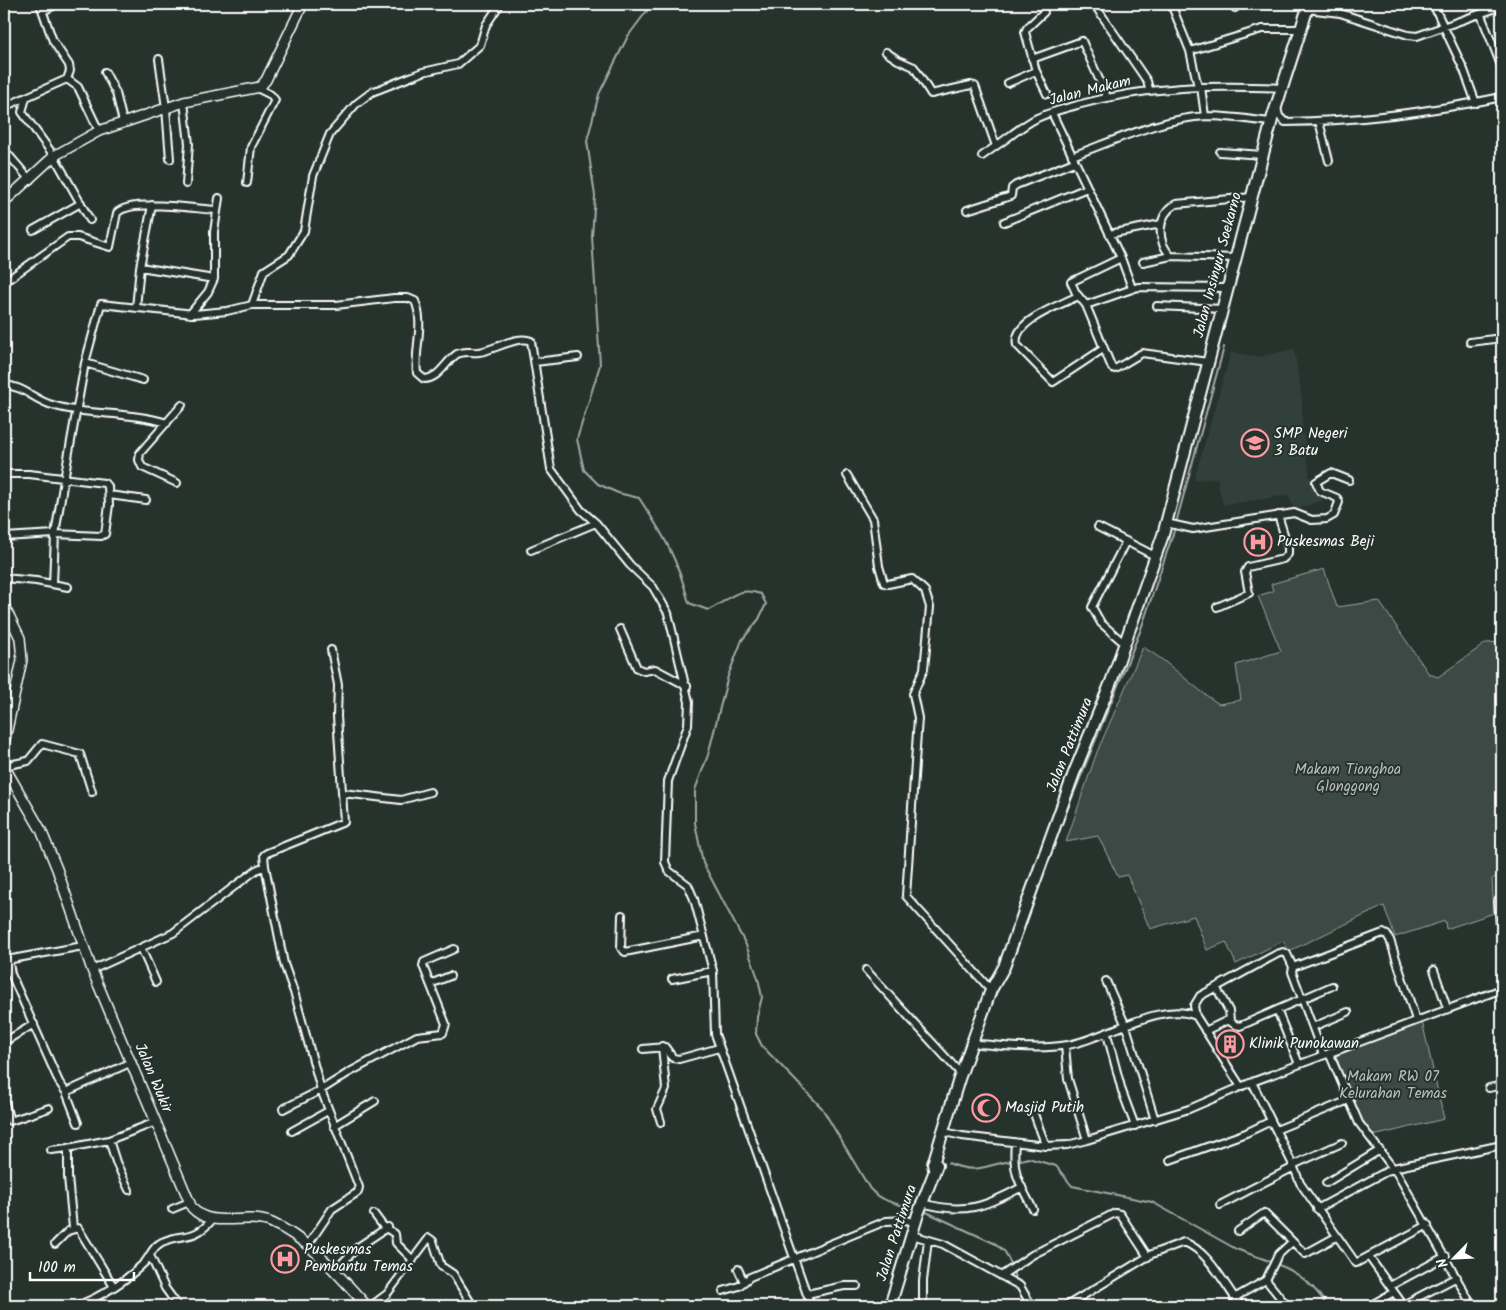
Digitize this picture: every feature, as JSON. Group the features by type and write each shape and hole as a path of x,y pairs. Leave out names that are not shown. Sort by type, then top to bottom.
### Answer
{"main road":[{"name":"Jalan Insinyur Soekarno","path":"1163,535 1172,525 1208,362 1222,308 1272,122 1308,7"},
{"name":"Jalan Pattimura","path":"934,1169 933,1164 961,1074 991,990 1004,967 1074,773 1125,644 1163,535"},
{"name":"Jalan Pattimura","path":"890,1306 923,1240 919,1211 934,1169 955,1134 979,1044 1004,974 1004,967"}],"street":[{"path":"4,107 67,79 70,70 69,65 53,41 40,4"},
{"path":"43,11 57,4"},
{"path":"4,202 54,156 99,131 184,102 257,88 266,80 303,4"},
{"path":"252,305 264,271 289,255 304,231 313,176 330,134 356,104 372,92 423,72 458,64 480,44 486,25 500,4"},
{"path":"1094,4 1148,81 1149,89"},
{"path":"1171,4 1190,51 1200,87 1205,116"},
{"path":"1433,4 1464,70 1476,103"},
{"path":"1308,7 1340,13 1408,36 1425,34 1502,6"},
{"path":"1044,12 1025,30 1036,71 1047,94"},
{"path":"1481,15 1502,68"},
{"path":"1190,51 1262,28 1300,29"},
{"path":"1032,59 1082,41 1107,96"},
{"path":"886,52 914,67 931,94 971,85 975,86 996,146"},
{"path":"159,60 166,108 170,159"},
{"path":"1008,83 1036,71"},
{"path":"106,72 116,93 123,122"},
{"path":"67,79 76,86 99,131"},
{"name":"Jalan Makam","path":"982,156 1031,121 1052,112 1107,96 1149,89 1160,91 1200,87 1282,88"},
{"path":"248,184 251,147 275,100 271,95 257,88"},
{"path":"1277,105 1279,116 1285,122 1319,121 1429,112 1502,97"},
{"path":"26,98 23,114 54,156 90,220"},
{"path":"184,102 189,144 186,184"},
{"path":"1052,112 1122,258 1132,288"},
{"path":"967,210 1011,196 1014,187 1073,159 1158,126 1205,116 1272,122"},
{"path":"1319,121 1329,161"},
{"path":"1220,152 1263,155"},
{"path":"8,153 30,180"},
{"path":"1004,222 1087,188"},
{"path":"1171,256 1166,251 1162,242 1161,224 1167,210 1176,204 1252,197"},
{"path":"190,314 208,292 214,279 213,240 219,198"},
{"path":"33,230 81,203"},
{"path":"6,281 68,237 78,237 110,247 119,210 125,207 152,205 217,210"},
{"path":"136,308 140,267 152,205"},
{"path":"1109,234 1161,224"},
{"path":"1143,262 1171,256 1236,258"},
{"path":"1122,258 1072,280 1071,284 1086,305 1113,369 1142,353 1208,362"},
{"path":"140,267 214,279"},
{"path":"1086,305 1132,288 1228,288"},
{"path":"1078,296 1026,321 1016,340 1017,345 1053,382 1103,349"},
{"path":"54,584 55,534 85,363 100,304 190,314 227,311 252,305 336,305 371,300 413,300 418,309 417,373 424,379 430,379 462,352 482,352 528,339 532,342 551,469 581,510 596,523 630,565 653,587 663,601 690,702 688,725 667,787 665,862 669,871 688,885 713,971 713,1023 719,1048 796,1259 811,1306"},
{"path":"1157,306 1222,308"},
{"path":"1470,342 1502,338"},
{"path":"535,362 578,357"},
{"path":"85,363 143,380"},
{"path":"4,385 23,389 50,404 146,417 167,423"},
{"path":"177,483 142,467 139,460 140,453 182,405"},
{"path":"1172,525 1202,528 1294,513 1308,520 1330,518 1336,513 1338,500 1320,491 1316,482 1331,472 1349,480"},
{"path":"4,474 29,474 106,484 109,495 105,534 103,536 55,534 4,537"},
{"path":"847,474 873,520 878,566 884,583 888,584 912,579 925,592 930,606 924,669 913,694 918,718 906,896 991,990"},
{"path":"109,495 146,500"},
{"path":"1216,607 1249,593 1245,572 1248,567 1286,557 1288,548 1278,516"},
{"path":"531,550 596,523"},
{"path":"1098,527 1155,556"},
{"path":"1125,644 1100,623 1092,607 1126,542"},
{"path":"4,578 54,584 68,588"},
{"path":"4,605 8,625 20,638 22,660 4,744"},
{"path":"620,630 637,668 644,670 655,669 687,686"},
{"path":"308,1245 332,1209 358,1192 359,1188 328,1111 295,994 284,964 264,858 267,853 344,822 337,716 338,685 331,650"},
{"path":"5,771 28,761 42,744 52,745 80,754 92,792"},
{"name":"Jalan Wukir","path":"5,771 41,830 57,869 92,970 189,1202"},
{"path":"343,792 400,800 430,792"},
{"path":"92,970 173,933 256,870 265,866"},
{"path":"1498,901 1502,949"},
{"path":"622,915 621,948 625,952 704,936"},
{"path":"1293,968 1385,934 1390,940 1416,1020"},
{"path":"78,1124 66,1092 11,974 9,963 12,959 83,946"},
{"path":"141,948 156,982"},
{"path":"283,1108 321,1090 348,1073 417,1036 443,1033 446,1024 424,972 424,962 454,949"},
{"path":"1241,1087 1196,1016 1194,1006 1197,1000 1216,987 1282,952 1287,954 1313,1027 1359,1123 1393,1168 1428,1225 1470,1302 1466,1306"},
{"path":"866,970 961,1074"},
{"path":"1434,970 1447,1008"},
{"path":"672,979 713,971"},
{"path":"4,976 11,974"},
{"path":"430,984 450,976"},
{"path":"1106,981 1126,1026 1155,1120"},
{"path":"1216,987 1229,1011 1230,1020 1235,1025 1240,1026 1332,986"},
{"path":"955,1134 1046,1146 1067,1145 1087,1140 1189,1109 1252,1082 1502,989"},
{"path":"1277,1010 1299,1064"},
{"path":"1313,1027 1348,1012"},
{"path":"979,1044 1065,1046 1107,1034 1150,1015 1186,1013 1196,1016"},
{"path":"1205,1031 1225,1020 1230,1020"},
{"path":"4,1042 34,1024"},
{"path":"1107,1034 1122,1091 1135,1126"},
{"path":"643,1049 662,1046 675,1059 702,1054 719,1048"},
{"path":"661,1122 657,1109 666,1090 662,1046"},
{"path":"1065,1046 1068,1079 1087,1140"},
{"path":"66,1092 132,1062"},
{"path":"1252,1082 1294,1166 1298,1180 1336,1237 1356,1263 1428,1225"},
{"path":"1489,1088 1502,1085"},
{"path":"4,1100 10,1121 49,1108"},
{"path":"1276,1130 1349,1100"},
{"path":"334,1126 375,1101"},
{"path":"292,1131 328,1111"},
{"path":"1034,1114 1046,1146"},
{"path":"1170,1160 1232,1139 1271,1121"},
{"path":"51,1150 108,1140 156,1122"},
{"path":"108,1140 129,1190"},
{"path":"1015,1143 1013,1162 1022,1187 1033,1209"},
{"path":"1220,1205 1342,1143"},
{"path":"1317,1209 1393,1168 1502,1144"},
{"path":"68,1148 68,1177 74,1228"},
{"path":"1326,1183 1380,1150"},
{"path":"723,1291 744,1282 750,1277 888,1220 907,1220 919,1211 970,1210 996,1201 1022,1187"},
{"path":"172,1209 189,1202 197,1213 213,1218 272,1223 308,1245 367,1306"},
{"path":"1001,1276 1012,1267 1115,1213 1120,1214 1148,1257"},
{"path":"1238,1231 1264,1213 1291,1243 1307,1254 1336,1237"},
{"path":"374,1214 382,1225 395,1235 396,1243 413,1260"},
{"path":"77,1306 114,1287 162,1242 192,1236 203,1229 213,1218"},
{"path":"55,1244 66,1232 74,1228"},
{"path":"74,1228 80,1231 114,1287"},
{"path":"334,1271 358,1247 388,1228"},
{"path":"371,1306 387,1294 430,1238 442,1266 453,1274 473,1306"},
{"path":"923,1306 923,1240 943,1244 1017,1284 1028,1300 1035,1306"},
{"path":"1066,1306 1148,1257 1172,1245 1184,1242 1191,1244 1206,1258 1240,1306"},
{"path":"1234,1298 1266,1280 1269,1270 1278,1255 1291,1243"},
{"path":"150,1255 166,1288 178,1306"},
{"path":"1369,1306 1392,1289 1446,1256"},
{"path":"1369,1257 1404,1305 1456,1276"},
{"path":"738,1269 744,1282"},
{"path":"1266,1280 1287,1306"},
{"path":"807,1294 844,1286 857,1286"}],"shaded area":[{"name":"SMP Negeri 3 Batu","path":"1294,349 1302,399 1302,424 1310,478 1323,500 1294,510 1289,495 1223,505 1217,478 1194,480 1231,352 1258,357"}],"green space":[{"name":"Makam Tionghoa Glonggong","path":"1324,569 1337,607 1379,601 1429,674 1438,677 1486,643 1502,642 1502,873 1492,879 1494,913 1446,929 1445,921 1395,937 1384,906 1289,951 1283,941 1236,964 1226,942 1207,950 1194,916 1150,929 1127,875 1118,877 1098,836 1066,842 1097,752 1143,647 1163,660 1219,704 1241,700 1236,665 1281,651 1258,596 1273,591 1271,584"},
{"name":"Makam RW 07 Kelurahan Temas","path":"1422,1021 1444,1119 1373,1136 1355,1110 1336,1056"}],"waterway":[{"path":"652,4 628,36 599,94 587,141 595,196 592,236 600,365 577,439 584,470 598,484 618,493 639,498 675,560 689,603 708,610 733,595 746,591 761,594 766,604 759,619 742,640 728,676 708,755 695,790 695,823 703,863 746,945 758,978 762,997 757,1017 756,1034 762,1046 822,1108 870,1189 886,1200 917,1209"},
{"path":"1176,523 1224,347"},
{"path":"1065,815 1141,629 1175,528"},
{"path":"1017,1161 1028,1158 1056,1166 1072,1186 1152,1202 1236,1249 1272,1262"},
{"path":"948,1163 958,1167 974,1169 1012,1161"},
{"path":"924,1211 996,1244 1005,1252 1012,1266"},
{"path":"1276,1264 1306,1280 1327,1306"},
{"path":"1013,1271 1016,1281"},
{"path":"1019,1290 1025,1306"}],"place":[{"name":"SMP Negeri 3 Batu","path":"1255,443"},
{"name":"Puskesmas Beji","path":"1258,542"},
{"name":"Klinik Punokawan","path":"1230,1044"},
{"name":"Masjid Putih","path":"986,1108"},
{"name":"Puskesmas Pembantu Temas","path":"285,1259"}]}
